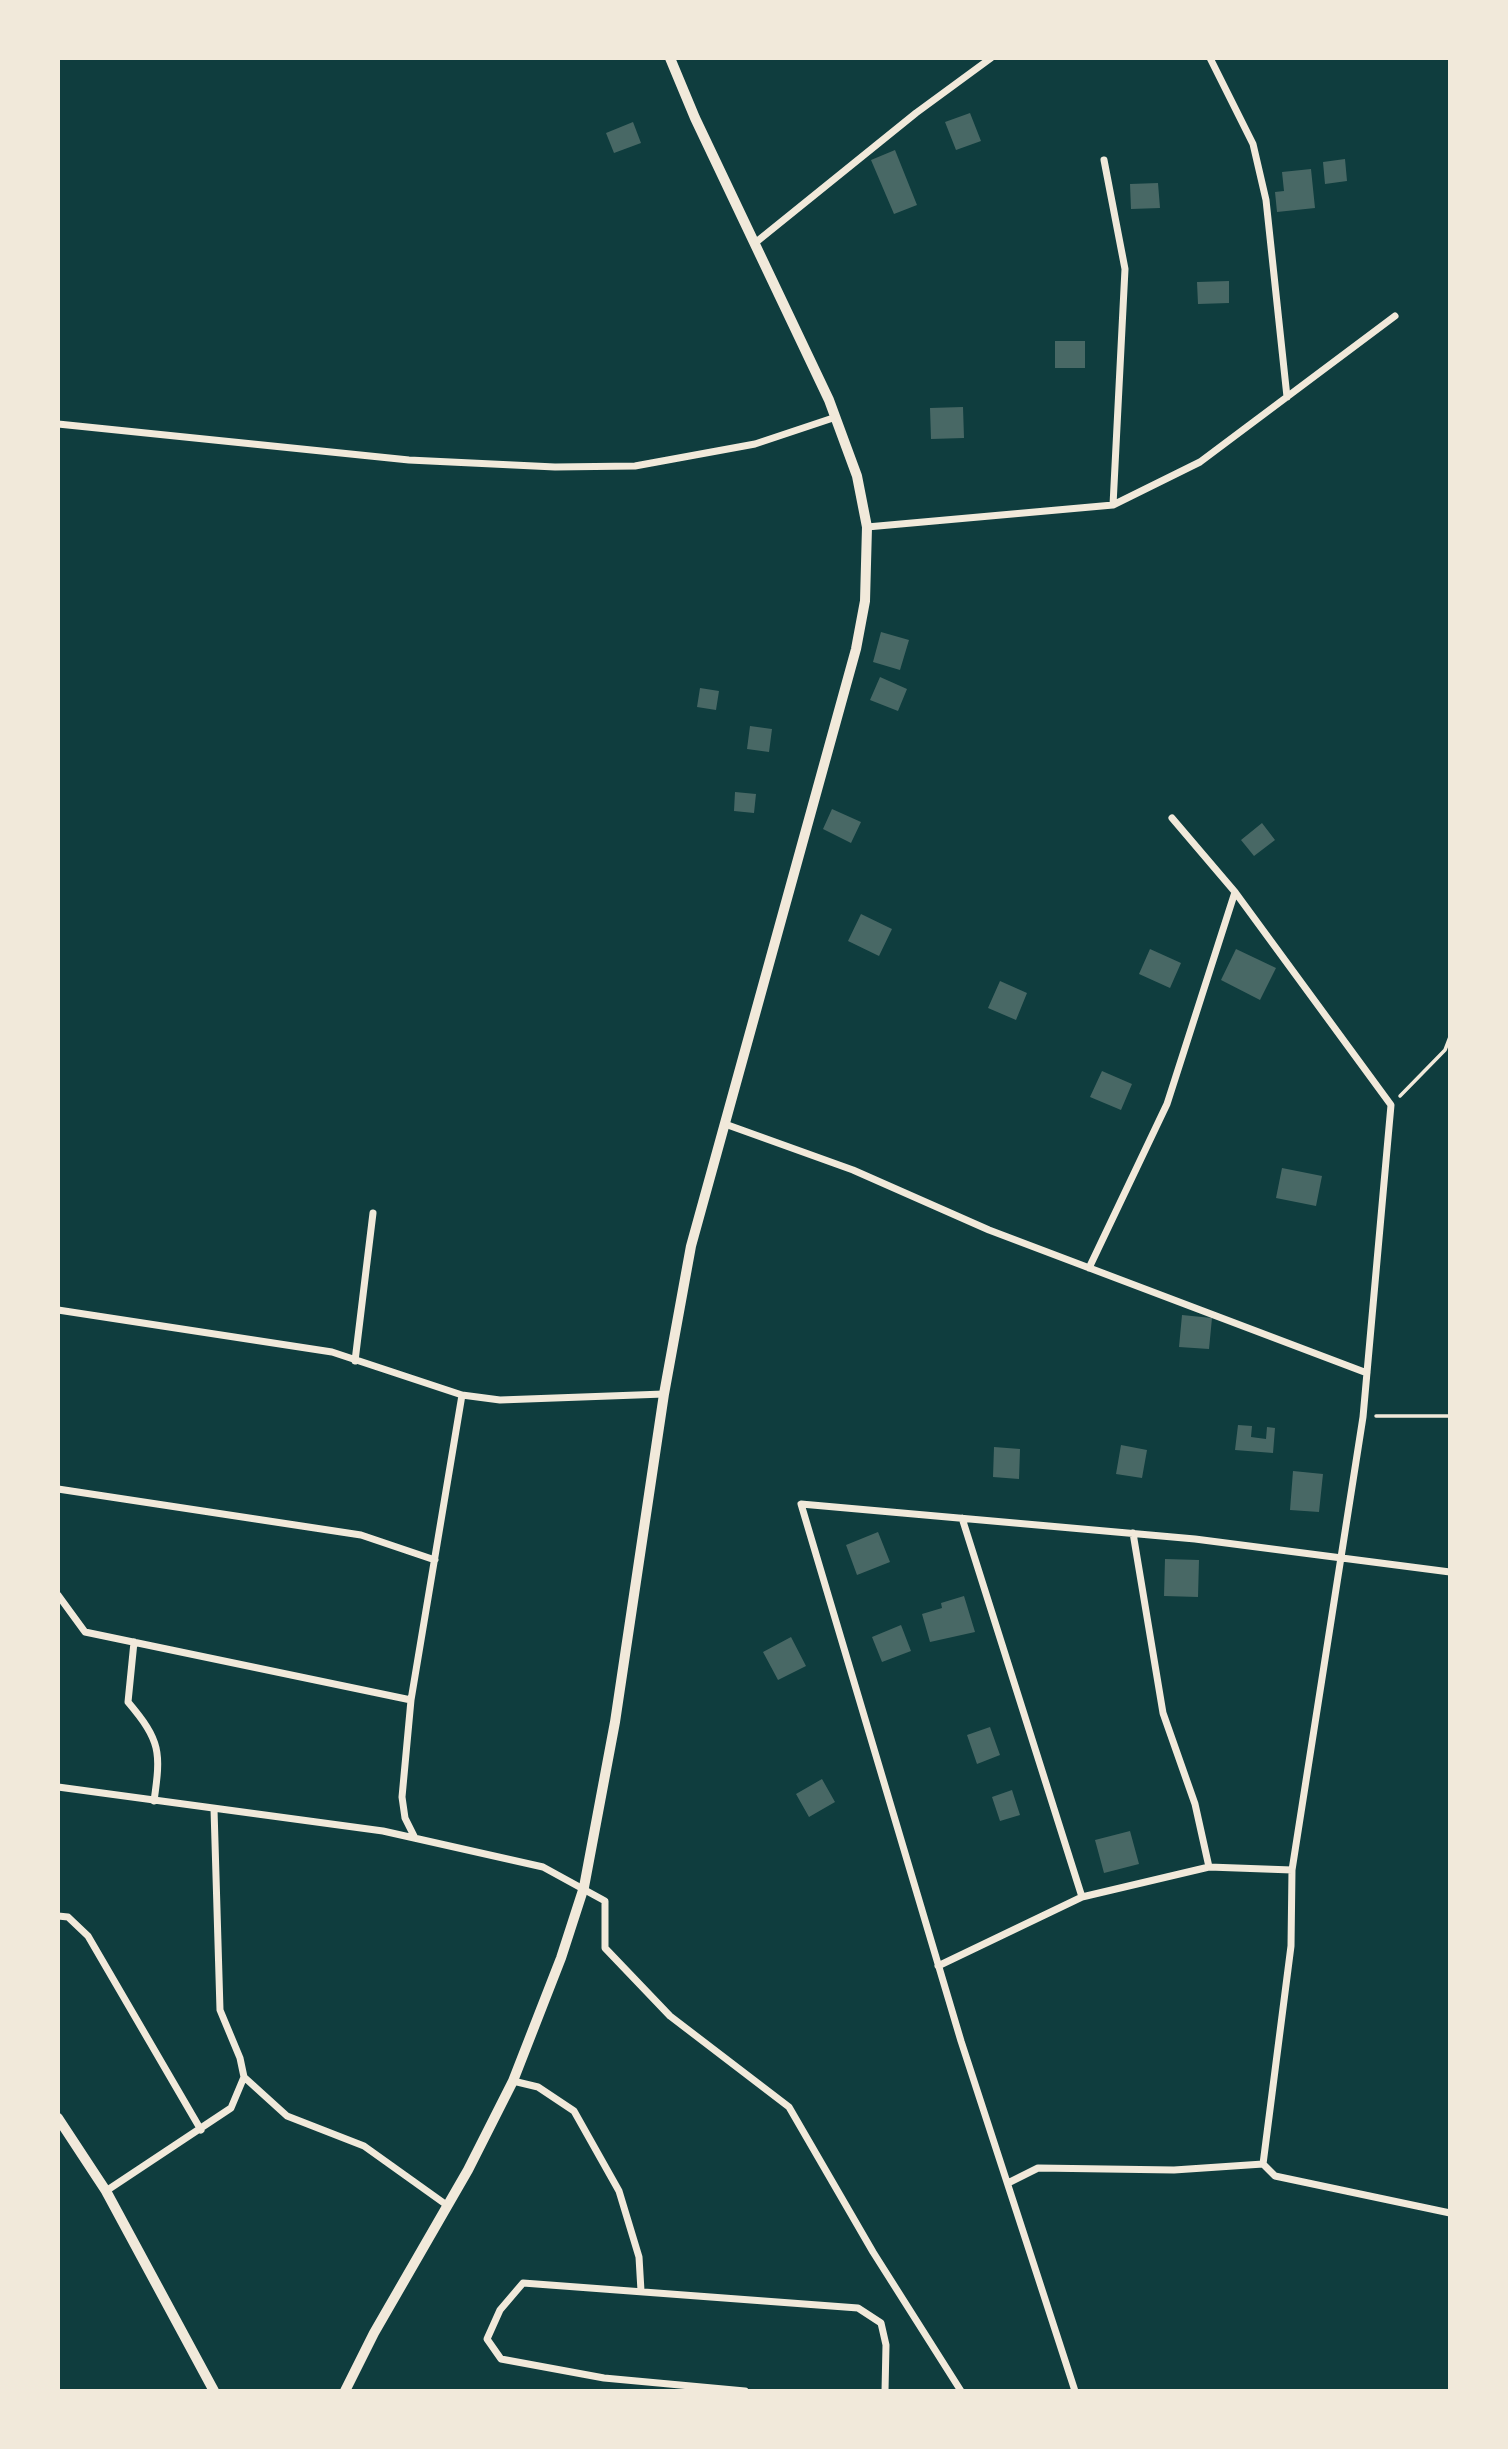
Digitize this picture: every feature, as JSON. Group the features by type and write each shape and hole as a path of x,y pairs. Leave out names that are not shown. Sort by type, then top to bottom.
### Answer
{"street":[{"path":"345,2391 374,2333 448,2206 513,2081 561,1958 584,1887 615,1722 664,1394 691,1246 856,649 865,601 867,527 857,476 836,417 670,58"},
{"path":"755,243 916,113 991,58"},
{"path":"1210,58 1253,144 1266,200 1287,397"},
{"path":"1104,160 1125,269 1113,505"},
{"path":"867,527 1113,505 1200,462 1395,316"},
{"path":"58,424 409,460 555,467 649,463 755,444 836,417"},
{"path":"1172,818 1235,892 1391,1105 1363,1417 1292,1870 1291,1946 1263,2164"},
{"path":"1089,1268 1167,1104 1235,892"},
{"path":"725,1124 853,1170 989,1230 1367,1373"},
{"path":"355,1361 373,1213"},
{"path":"58,1310 332,1352 462,1395 500,1400 664,1394"},
{"path":"415,1838 405,1818 402,1797 411,1700 462,1395"},
{"path":"58,1489 361,1535 436,1560"},
{"path":"1074,2391 938,1966 801,1504 1195,1539 1450,1572"},
{"path":"962,1518 1082,1897"},
{"path":"1133,1533 1163,1713 1195,1804 1209,1867"},
{"path":"58,1595 85,1632 411,1700"},
{"path":"134,1642 128,1702 151,1729 160,1761 153,1801"},
{"path":"58,1788 415,1838 543,1867 584,1887 605,1901 605,1948 670,2016 789,2107 873,2252 961,2391"},
{"path":"106,2191 231,2108 244,2077 240,2058 220,2010 214,1809"},
{"path":"938,1966 1082,1897 1209,1867 1292,1870"},
{"path":"58,1916 68,1917 89,1936 201,2130"},
{"path":"244,2077 287,2116 364,2146 448,2206"},
{"path":"513,2081 538,2087 573,2111 619,2191 639,2257 641,2291"},
{"path":"58,2118 106,2191 214,2391"},
{"path":"1008,2183 1038,2168 1174,2170 1263,2164 1275,2176 1450,2213"},
{"path":"744,2391 604,2378 501,2359 487,2339 500,2310 523,2283 858,2308 881,2323 886,2345 885,2391"}],"path":[{"path":"1391,1105 1445,1050 1450,1037"},
{"path":"1363,1417 1390,1413 1450,1416"}],"building":[{"path":"970,113 981,141 956,150 945,122"},
{"path":"633,122 641,143 614,153 606,133"},
{"path":"895,150 917,205 894,214 871,160"},
{"path":"1345,159 1347,181 1325,184 1323,162"},
{"path":"1311,169 1315,208 1277,212 1275,192 1284,191 1282,172"},
{"path":"1158,183 1160,208 1131,209 1130,184"},
{"path":"1229,281 1229,303 1198,304 1197,282"},
{"path":"1055,341 1085,341 1085,368 1055,368"},
{"path":"963,407 964,438 931,439 930,408"},
{"path":"881,632 909,640 900,670 873,662"},
{"path":"880,677 907,689 898,711 870,700"},
{"path":"700,688 719,691 716,710 697,707"},
{"path":"750,726 772,729 769,752 747,749"},
{"path":"735,792 756,794 754,813 734,811"},
{"path":"832,809 861,822 851,843 823,829"},
{"path":"1262,823 1275,840 1254,856 1241,840"},
{"path":"861,914 892,929 879,956 848,941"},
{"path":"1150,949 1181,963 1170,988 1139,974"},
{"path":"1236,949 1276,968 1260,1000 1221,980"},
{"path":"1000,981 1027,993 1016,1020 988,1008"},
{"path":"1102,1071 1132,1084 1121,1110 1090,1097"},
{"path":"1282,1168 1322,1176 1316,1206 1276,1198"},
{"path":"1182,1315 1212,1318 1209,1349 1179,1347"},
{"path":"1238,1425 1252,1426 1251,1437 1266,1439 1267,1427 1275,1428 1273,1453 1235,1450"},
{"path":"1121,1445 1147,1450 1142,1478 1116,1474"},
{"path":"994,1447 1020,1449 1019,1479 993,1477"},
{"path":"1293,1471 1323,1474 1319,1512 1290,1510"},
{"path":"878,1532 890,1562 857,1575 846,1545"},
{"path":"1165,1559 1199,1560 1198,1597 1164,1596"},
{"path":"964,1596 975,1632 930,1642 922,1614 942,1608 941,1603"},
{"path":"901,1625 911,1651 882,1662 872,1637"},
{"path":"791,1637 806,1666 778,1680 763,1652"},
{"path":"990,1727 1000,1755 977,1764 967,1735"},
{"path":"822,1779 835,1802 809,1817 796,1794"},
{"path":"1012,1790 1020,1815 1000,1821 992,1797"},
{"path":"1130,1831 1139,1864 1104,1873 1095,1840"}]}
